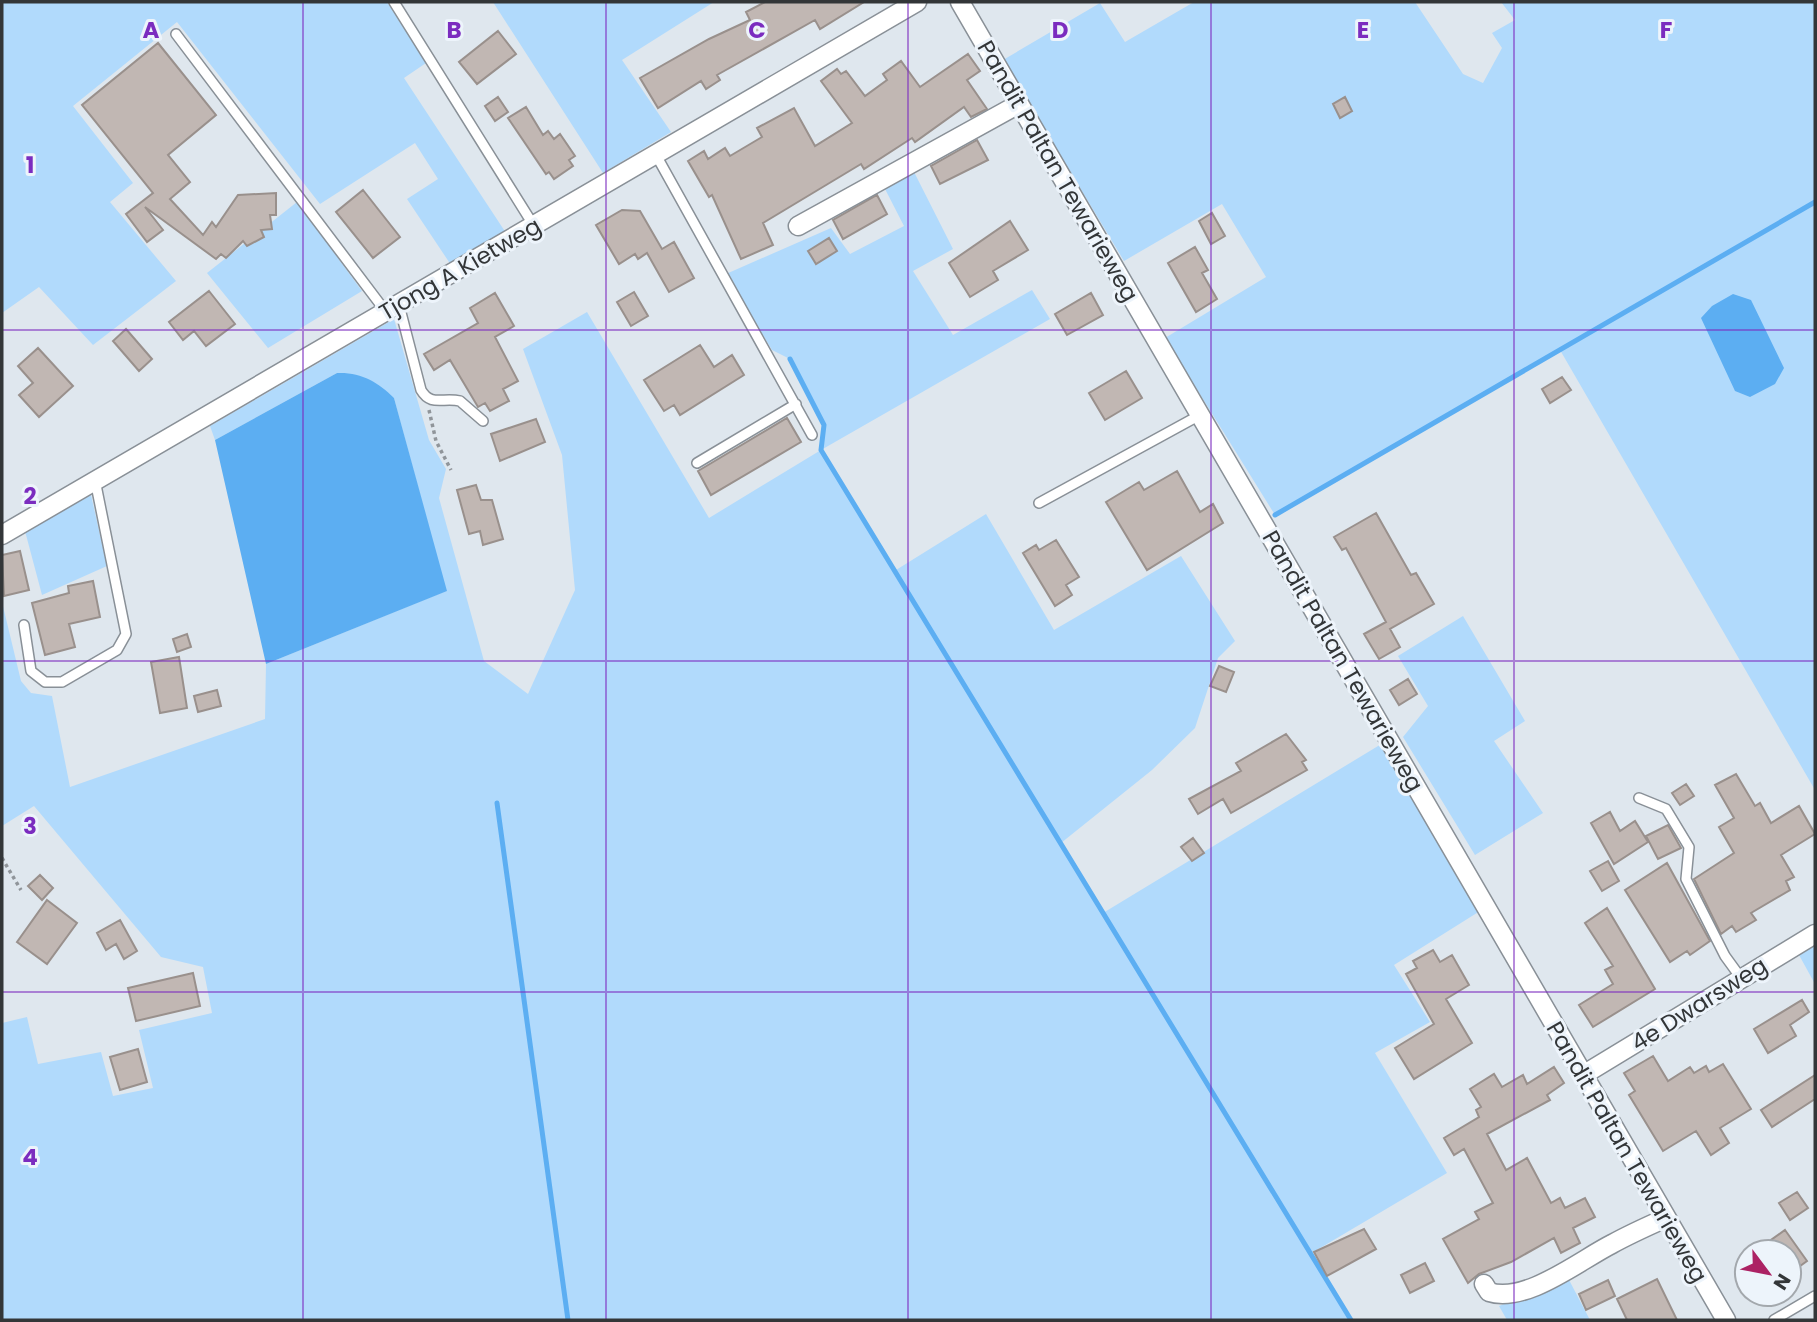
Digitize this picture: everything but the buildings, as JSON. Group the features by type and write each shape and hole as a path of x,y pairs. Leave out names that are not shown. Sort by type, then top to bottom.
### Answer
{"street":[{"name":"Tjong A Kietweg","path":"2,535 917,2"},
{"name":"Pandit Paltan Tewarieweg","path":"960,2 1726,1320"},
{"path":"798,226 1019,104"},
{"name":"4e Dwarsweg","path":"1583,1075 1815,934"},
{"path":"1484,1284 1489,1292 1500,1296 1523,1290 1568,1271 1610,1244 1666,1218"}],"lane":[{"path":"394,2 534,226"},
{"path":"176,34 393,309 426,398 432,401 460,401 483,421"},
{"path":"656,155 812,435"},
{"path":"697,463 796,404"},
{"path":"1039,503 1200,415"},
{"path":"24,625 31,671 45,682 62,682 94,665 117,650 126,634 95,480"},
{"path":"1639,798 1667,809 1689,847 1686,879 1726,956 1741,978"},
{"path":"1774,1320 1815,1296"}],"path":[{"path":"426,398 436,441 451,470"},
{"path":"2,858 20,890"}],"shaded area":[{"path":"2,2 387,2 426,63 404,78 506,233 451,265 407,199 438,179 415,143 320,204 177,22 73,106 133,183 110,202 176,281 93,345 39,287 2,313"},
{"path":"493,2 714,2 622,60 671,132 603,173"},
{"path":"1194,2 1415,2 1463,74 1483,83 1502,48 1492,33 1515,20 1501,2 1815,2 1815,790 1560,350 1275,515 1165,338 1266,277 1222,204 1124,261 1003,60 1100,3 1125,42"},
{"path":"913,170 953,249 913,271 953,335 1032,290 1050,319 821,450 824,425 790,359 772,350 726,274 831,228 850,254 904,226 884,187"},
{"path":"297,202 362,291 268,348 207,273"},
{"path":"587,312 709,518 821,450 896,570 986,514 1054,630 1181,556 1235,641 1218,658 1195,728 1152,770 1061,843 1103,913 1383,743 1480,911 1394,965 1430,1022 1375,1053 1447,1173 1310,1254 1351,1320 2,1320 2,1023 27,1017 38,1064 101,1052 113,1096 153,1088 139,1030 212,1013 203,967 161,957 34,806 2,826 2,602 21,681 31,693 52,696 70,787 265,719 266,664 446,591 394,398 337,373 215,440 210,426 394,319 429,440 446,469 439,498 484,661 528,694 575,590 562,455 523,349"},
{"path":"91,495 107,566 42,595 25,531"},
{"path":"1463,616 1525,721 1494,741 1543,813 1475,855 1403,737 1428,706 1398,656"},
{"path":"1815,945 1815,984 1799,955"},
{"path":"1568,1278 1590,1320 1507,1320 1499,1306"}],"water":[{"path":"1733,294 1751,300 1784,368 1775,384 1750,397 1735,391 1701,318 1712,306"},
{"path":"337,373 354,374 368,379 394,398 447,591 266,664 215,440"}],"waterway":[{"path":"1275,515 1815,202"},
{"path":"790,359 824,425 821,450 1351,1320"},
{"path":"497,803 568,1320"}]}
